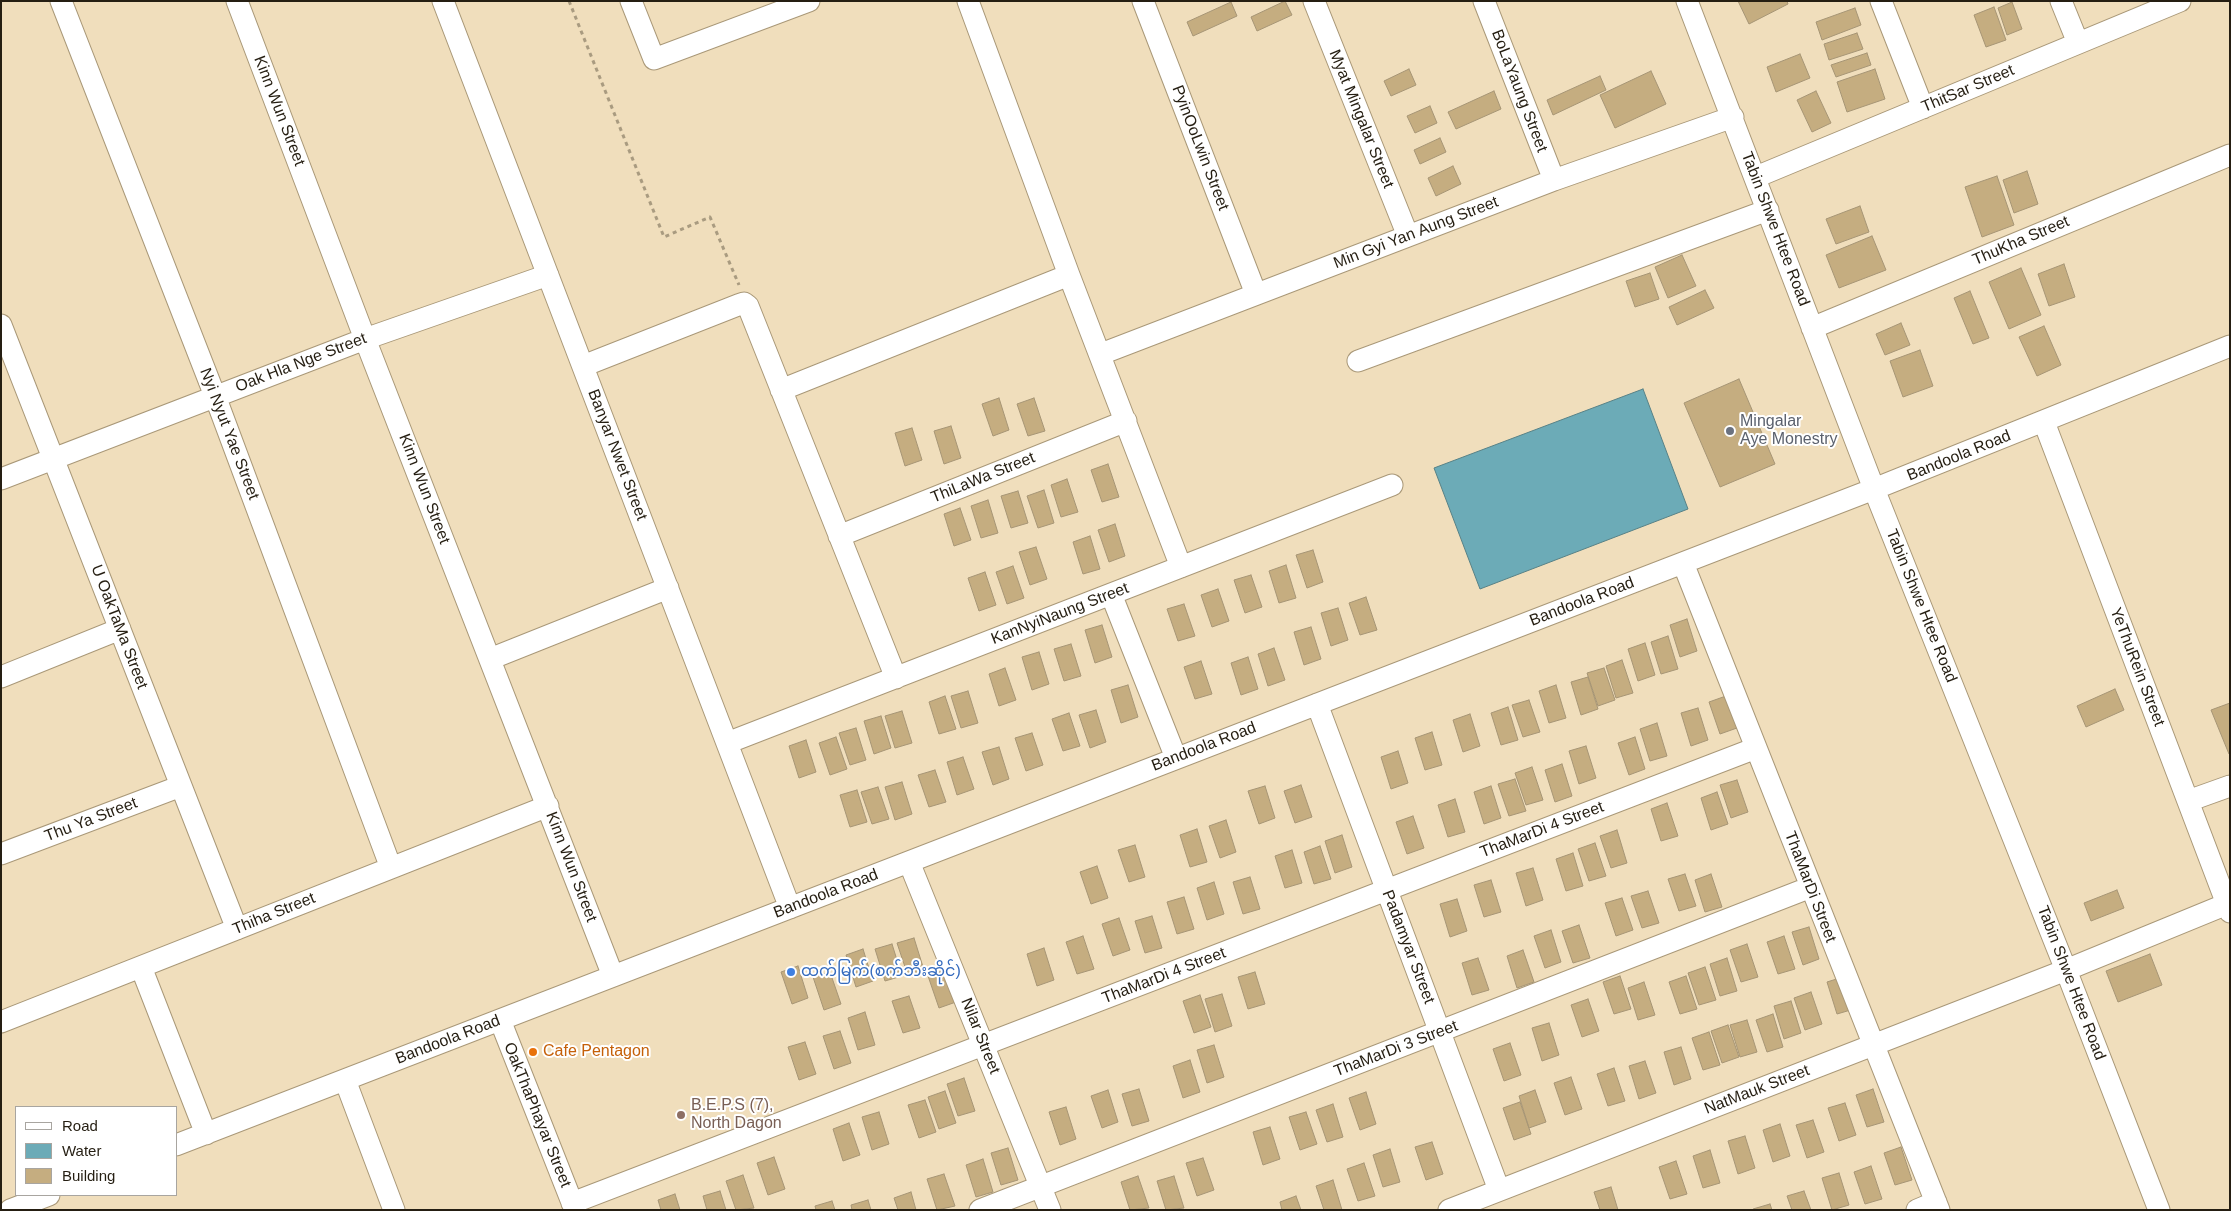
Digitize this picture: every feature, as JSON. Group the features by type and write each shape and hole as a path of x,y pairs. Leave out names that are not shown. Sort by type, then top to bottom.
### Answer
{"street":[{"name":"Nyi Nyut Yae Street","path":"61,1 215,396 391,868"},
{"name":"Kinn Wun Street","path":"237,1 365,339 613,976"},
{"name":"Banyar Nwet Street","path":"443,1 790,908"},
{"path":"631,1 654,59 808,1"},
{"path":"968,1 1069,275 1101,354 1181,567"},
{"name":"PyinOoLwin Street","path":"1143,1 1256,294"},
{"name":"Myat Mingalar Street","path":"1314,1 1408,236"},
{"name":"BoLaYaung Street","path":"1484,1 1554,180"},
{"name":"Tabin Shwe Htee Road","path":"1687,1 1756,177 1874,490 2066,970 2159,1210"},
{"path":"1881,1 1923,108"},
{"path":"2061,1 2078,43"},
{"name":"ThitSar Street","path":"1756,177 2180,1"},
{"name":"Min Gyi Yan Aung Street","path":"1101,354 1554,180 1732,117"},
{"name":"ThuKha Street","path":"1812,328 2230,155"},
{"path":"1358,361 1768,210"},
{"name":"Oak Hla Nge Street","path":"1,479 365,339 548,275"},
{"path":"781,390 1069,275"},
{"path":"583,366 738,305 744,303 748,306 896,678"},
{"name":"U OakTaMa Street","path":"1,325 237,929"},
{"name":"Bandoola Road","path":"178,1144 1874,490 2230,346"},
{"name":"ThiLaWa Street","path":"839,536 1126,421"},
{"name":"YeThuRein Street","path":"2044,422 2228,908"},
{"name":"KanNyiNaung Street","path":"727,743 1392,485"},
{"name":"ThaMarDi Street","path":"1683,563 1873,1045 1931,1207"},
{"path":"490,659 668,588"},
{"path":"1111,594 1176,758"},
{"path":"1,677 120,629"},
{"name":"Padamyar Street","path":"1317,704 1499,1190"},
{"name":"ThaMarDi 4 Street","path":"573,1207 984,1045 1756,748"},
{"name":"Thu Ya Street","path":"1,854 181,786"},
{"path":"2188,802 2230,786"},
{"name":"Thiha Street","path":"1,1022 548,806"},
{"name":"Nilar Street","path":"910,862 1050,1210"},
{"name":"ThaMarDi 3 Street","path":"980,1210 1811,887"},
{"name":"NatMauk Street","path":"1449,1210 2228,908"},
{"path":"141,967 206,1134"},
{"name":"OakThaPhayar Street","path":"500,1020 573,1207"},
{"path":"345,1080 394,1210"},
{"path":"19,1208 47,1196"}],"path":[{"path":"569,1 664,237 710,217 748,306"}],"water":[{"path":"1643,389 1688,509 1480,589 1434,468"}],"building":[{"path":"1285,1 1292,15 1257,31 1251,17"},
{"path":"1738,1 1787,1 1788,4 1749,24"},
{"path":"1231,2 1237,16 1193,36 1187,22"},
{"path":"2012,2 2022,29 2007,35 1998,8"},
{"path":"1994,7 2006,40 1986,47 1974,15"},
{"path":"1855,8 1861,25 1822,40 1816,22"},
{"path":"1857,33 1863,49 1829,60 1824,44"},
{"path":"1867,53 1871,65 1836,77 1831,65"},
{"path":"1800,54 1810,78 1776,92 1767,67"},
{"path":"1409,69 1416,85 1391,96 1384,81"},
{"path":"1875,69 1885,99 1847,112 1837,82"},
{"path":"1651,71 1666,104 1615,128 1600,95"},
{"path":"1600,76 1606,90 1553,115 1547,100"},
{"path":"1494,91 1501,109 1456,129 1448,112"},
{"path":"1816,91 1831,123 1812,132 1797,100"},
{"path":"1430,106 1437,123 1415,133 1407,116"},
{"path":"1440,138 1446,152 1420,164 1414,150"},
{"path":"1453,166 1461,184 1436,196 1428,178"},
{"path":"2027,171 2038,204 2014,213 2003,180"},
{"path":"1997,176 2014,225 1982,237 1965,187"},
{"path":"1860,206 1869,232 1836,244 1826,219"},
{"path":"1872,236 1886,270 1839,288 1826,255"},
{"path":"1682,255 1696,286 1668,298 1655,267"},
{"path":"2064,264 2075,297 2049,306 2038,274"},
{"path":"2021,268 2041,315 2009,329 1989,282"},
{"path":"1650,273 1659,299 1635,307 1626,281"},
{"path":"1705,290 1714,308 1677,325 1669,307"},
{"path":"1970,291 1989,338 1973,344 1954,298"},
{"path":"1901,323 1910,345 1885,355 1876,334"},
{"path":"2044,326 2061,365 2037,376 2019,337"},
{"path":"1920,350 1933,386 1903,397 1890,361"},
{"path":"1739,379 1775,464 1720,487 1684,403"},
{"path":"999,398 1009,430 993,436 982,404"},
{"path":"1034,398 1045,431 1028,436 1017,404"},
{"path":"951,426 961,458 944,464 934,431"},
{"path":"912,428 922,460 905,466 895,433"},
{"path":"1108,464 1119,497 1102,502 1091,470"},
{"path":"1067,479 1078,512 1061,517 1051,485"},
{"path":"1044,490 1054,523 1038,528 1027,496"},
{"path":"1018,491 1028,523 1011,528 1001,496"},
{"path":"988,500 998,533 981,538 971,506"},
{"path":"960,508 971,540 954,546 944,514"},
{"path":"1115,524 1125,556 1109,562 1098,530"},
{"path":"1090,536 1100,569 1083,574 1073,542"},
{"path":"1036,547 1047,579 1030,585 1019,552"},
{"path":"1313,550 1323,582 1307,588 1296,555"},
{"path":"1286,565 1296,598 1279,603 1269,571"},
{"path":"1013,566 1024,598 1007,604 996,572"},
{"path":"985,572 996,605 979,611 968,578"},
{"path":"1251,575 1262,607 1245,613 1234,580"},
{"path":"1218,589 1229,621 1212,627 1201,595"},
{"path":"1366,597 1377,630 1360,635 1349,603"},
{"path":"1184,604 1195,636 1178,641 1167,609"},
{"path":"1338,608 1348,640 1331,646 1321,613"},
{"path":"1687,619 1697,651 1680,657 1670,625"},
{"path":"1102,625 1112,657 1095,663 1085,630"},
{"path":"1311,627 1321,659 1304,665 1294,632"},
{"path":"1668,636 1678,669 1661,674 1651,642"},
{"path":"1645,643 1655,675 1638,681 1628,649"},
{"path":"1071,644 1081,676 1064,681 1054,649"},
{"path":"1274,648 1285,680 1268,686 1258,654"},
{"path":"1039,652 1049,684 1032,690 1022,657"},
{"path":"1248,657 1258,689 1241,695 1231,663"},
{"path":"1622,660 1633,693 1616,698 1606,666"},
{"path":"1201,661 1212,694 1195,699 1184,667"},
{"path":"1005,668 1016,700 999,706 989,674"},
{"path":"1604,668 1615,700 1598,706 1587,673"},
{"path":"1588,677 1598,709 1581,715 1571,682"},
{"path":"1128,685 1138,717 1121,723 1111,690"},
{"path":"1556,685 1566,718 1549,723 1539,691"},
{"path":"2115,689 2124,710 2086,727 2077,706"},
{"path":"968,691 978,723 961,728 951,696"},
{"path":"945,696 956,729 939,734 929,702"},
{"path":"1726,696 1737,728 1720,734 1709,702"},
{"path":"1529,700 1540,732 1523,737 1512,705"},
{"path":"2230,703 2230,754 2229,754 2211,710"},
{"path":"1508,707 1518,740 1501,745 1491,713"},
{"path":"1698,708 1708,740 1691,746 1681,713"},
{"path":"1096,710 1106,742 1090,748 1079,715"},
{"path":"902,711 912,743 895,748 885,716"},
{"path":"1069,713 1080,746 1063,751 1052,719"},
{"path":"1470,714 1480,746 1463,752 1453,720"},
{"path":"881,716 891,748 874,754 864,721"},
{"path":"1657,723 1667,756 1650,761 1640,729"},
{"path":"856,728 866,760 850,765 839,733"},
{"path":"1432,732 1442,765 1425,770 1415,738"},
{"path":"1032,733 1043,765 1026,771 1015,738"},
{"path":"836,737 847,769 830,775 819,743"},
{"path":"1635,737 1645,769 1629,775 1618,743"},
{"path":"806,740 816,772 799,778 789,746"},
{"path":"1586,746 1596,778 1579,784 1569,751"},
{"path":"999,747 1009,779 993,785 982,752"},
{"path":"1398,751 1408,783 1391,789 1381,757"},
{"path":"963,757 974,789 957,795 947,762"},
{"path":"1562,764 1572,796 1555,802 1545,770"},
{"path":"1532,767 1543,800 1526,805 1515,773"},
{"path":"935,770 946,802 929,807 918,775"},
{"path":"1515,779 1526,811 1509,816 1498,784"},
{"path":"1737,780 1748,812 1731,818 1720,785"},
{"path":"902,782 912,814 895,820 885,787"},
{"path":"1301,785 1312,817 1295,823 1284,791"},
{"path":"1265,786 1275,818 1259,824 1248,791"},
{"path":"1491,786 1501,818 1484,824 1474,792"},
{"path":"878,787 889,819 872,824 861,792"},
{"path":"857,790 867,822 850,827 840,795"},
{"path":"1717,792 1728,824 1711,830 1701,798"},
{"path":"1455,799 1465,832 1448,837 1438,805"},
{"path":"1667,803 1678,836 1661,841 1651,809"},
{"path":"1413,816 1424,848 1407,854 1396,822"},
{"path":"1226,820 1236,852 1220,858 1209,826"},
{"path":"1197,829 1207,862 1190,867 1180,835"},
{"path":"1617,830 1627,863 1611,868 1600,836"},
{"path":"1342,835 1352,867 1335,873 1325,841"},
{"path":"1595,843 1606,876 1589,881 1578,849"},
{"path":"1135,845 1145,877 1129,882 1118,850"},
{"path":"1320,846 1331,879 1314,884 1304,852"},
{"path":"1292,850 1302,883 1285,888 1275,856"},
{"path":"1573,853 1583,886 1566,891 1556,859"},
{"path":"1097,866 1108,898 1091,904 1080,872"},
{"path":"1533,868 1543,900 1526,906 1516,873"},
{"path":"1685,874 1696,906 1679,911 1668,879"},
{"path":"1711,874 1722,907 1705,912 1695,880"},
{"path":"1250,877 1260,909 1243,914 1233,882"},
{"path":"1491,880 1501,912 1484,917 1474,885"},
{"path":"1214,882 1224,914 1207,920 1197,888"},
{"path":"2117,890 2124,908 2091,921 2084,903"},
{"path":"1648,891 1659,923 1642,928 1631,896"},
{"path":"1184,897 1194,929 1177,934 1167,902"},
{"path":"1622,898 1633,930 1616,936 1605,903"},
{"path":"1457,899 1467,931 1450,937 1440,904"},
{"path":"1152,916 1162,948 1145,953 1135,921"},
{"path":"1119,918 1130,950 1113,956 1102,924"},
{"path":"1579,925 1590,958 1573,963 1562,931"},
{"path":"1809,927 1819,959 1803,965 1792,932"},
{"path":"1551,930 1561,962 1545,968 1534,936"},
{"path":"1083,936 1094,969 1077,974 1066,942"},
{"path":"1784,936 1795,969 1778,974 1767,942"},
{"path":"914,938 924,970 908,976 897,943"},
{"path":"892,944 902,976 885,981 875,949"},
{"path":"1747,944 1758,977 1741,982 1730,950"},
{"path":"1044,948 1054,980 1037,986 1027,954"},
{"path":"863,949 873,981 856,987 846,955"},
{"path":"1523,950 1534,982 1517,988 1507,956"},
{"path":"2150,954 2162,985 2118,1002 2106,971"},
{"path":"1478,958 1489,990 1472,995 1462,963"},
{"path":"1727,958 1737,991 1720,996 1710,964"},
{"path":"798,966 808,998 792,1004 781,972"},
{"path":"1705,967 1716,1000 1699,1005 1688,973"},
{"path":"945,970 956,1002 939,1008 928,976"},
{"path":"830,972 841,1004 824,1010 813,977"},
{"path":"1255,972 1265,1004 1248,1009 1238,977"},
{"path":"1620,976 1631,1009 1614,1014 1603,982"},
{"path":"1686,976 1697,1009 1680,1014 1669,982"},
{"path":"1843,977 1854,1009 1837,1014 1827,982"},
{"path":"1644,982 1655,1015 1638,1020 1628,988"},
{"path":"1811,992 1822,1024 1805,1030 1794,998"},
{"path":"1222,994 1232,1026 1215,1032 1205,999"},
{"path":"1200,995 1211,1027 1194,1033 1183,1001"},
{"path":"909,996 920,1028 903,1033 892,1001"},
{"path":"1588,999 1599,1031 1582,1037 1571,1005"},
{"path":"1791,1001 1801,1033 1784,1039 1774,1006"},
{"path":"865,1012 875,1045 858,1050 848,1018"},
{"path":"1773,1014 1783,1047 1767,1052 1756,1020"},
{"path":"1747,1020 1757,1052 1740,1057 1730,1025"},
{"path":"1549,1023 1559,1055 1542,1061 1532,1028"},
{"path":"1728,1025 1739,1057 1722,1063 1711,1031"},
{"path":"840,1031 851,1063 834,1069 823,1036"},
{"path":"1709,1032 1720,1065 1703,1070 1692,1038"},
{"path":"805,1042 816,1074 799,1080 788,1047"},
{"path":"1510,1043 1521,1075 1504,1081 1493,1049"},
{"path":"1214,1045 1224,1077 1207,1083 1197,1050"},
{"path":"1681,1047 1691,1079 1674,1085 1664,1052"},
{"path":"1190,1060 1200,1092 1183,1098 1173,1066"},
{"path":"1645,1061 1656,1093 1639,1099 1629,1066"},
{"path":"1614,1068 1625,1101 1608,1106 1597,1074"},
{"path":"1571,1077 1582,1109 1565,1115 1554,1083"},
{"path":"964,1078 975,1111 958,1116 947,1084"},
{"path":"1139,1089 1149,1121 1132,1126 1122,1094"},
{"path":"1873,1089 1884,1122 1867,1127 1856,1095"},
{"path":"1108,1090 1118,1122 1102,1128 1091,1096"},
{"path":"1535,1090 1546,1122 1529,1128 1519,1096"},
{"path":"945,1091 956,1123 939,1129 928,1097"},
{"path":"1366,1092 1376,1124 1360,1130 1349,1098"},
{"path":"925,1100 936,1132 919,1138 908,1105"},
{"path":"1520,1102 1531,1134 1514,1140 1503,1108"},
{"path":"1845,1103 1856,1135 1839,1141 1828,1108"},
{"path":"1333,1104 1343,1137 1327,1142 1316,1110"},
{"path":"1066,1107 1076,1139 1060,1145 1049,1112"},
{"path":"879,1112 889,1144 872,1150 862,1117"},
{"path":"1306,1112 1317,1144 1300,1150 1289,1117"},
{"path":"1813,1120 1824,1152 1807,1158 1796,1125"},
{"path":"849,1123 860,1155 843,1161 833,1129"},
{"path":"1780,1124 1790,1156 1773,1162 1763,1130"},
{"path":"1270,1127 1280,1159 1263,1165 1253,1132"},
{"path":"1745,1136 1755,1168 1738,1174 1728,1141"},
{"path":"1432,1142 1443,1174 1426,1180 1415,1147"},
{"path":"1901,1147 1912,1180 1895,1185 1884,1153"},
{"path":"1008,1148 1018,1180 1001,1185 991,1153"},
{"path":"1390,1149 1400,1182 1383,1187 1373,1155"},
{"path":"1710,1150 1720,1183 1703,1188 1693,1156"},
{"path":"774,1157 785,1189 768,1195 757,1163"},
{"path":"1203,1158 1214,1190 1197,1196 1186,1163"},
{"path":"983,1159 993,1192 976,1197 966,1165"},
{"path":"1676,1161 1687,1194 1670,1199 1659,1167"},
{"path":"1364,1163 1375,1196 1358,1201 1347,1169"},
{"path":"1871,1166 1882,1199 1865,1204 1854,1172"},
{"path":"1839,1173 1849,1205 1832,1210 1822,1178"},
{"path":"944,1174 955,1206 937,1210 927,1179"},
{"path":"743,1175 754,1208 736,1210 726,1181"},
{"path":"1138,1176 1149,1208 1130,1210 1121,1182"},
{"path":"1174,1176 1184,1208 1166,1210 1157,1181"},
{"path":"1333,1180 1342,1210 1324,1210 1316,1186"},
{"path":"1611,1187 1618,1210 1600,1210 1594,1192"},
{"path":"720,1191 726,1210 707,1210 703,1196"},
{"path":"1804,1191 1811,1210 1792,1210 1787,1196"},
{"path":"911,1192 916,1210 898,1210 894,1198"},
{"path":"675,1194 680,1210 661,1210 658,1200"},
{"path":"1296,1196 1301,1210 1282,1210 1280,1202"},
{"path":"868,1200 871,1210 852,1210 851,1205"},
{"path":"832,1201 835,1210 816,1210 815,1206"},
{"path":"1770,1204 1772,1210 1753,1210 1753,1209"}],"place":[{"name":"Mingalar Aye Monestry","path":"1730,431"},
{"name":"ထက်မြက်(စက်ဘီးဆိုင်)","path":"791,972"},
{"name":"Cafe Pentagon","path":"533,1052"},
{"name":"B.E.P.S (7), North Dagon","path":"681,1115"}]}
